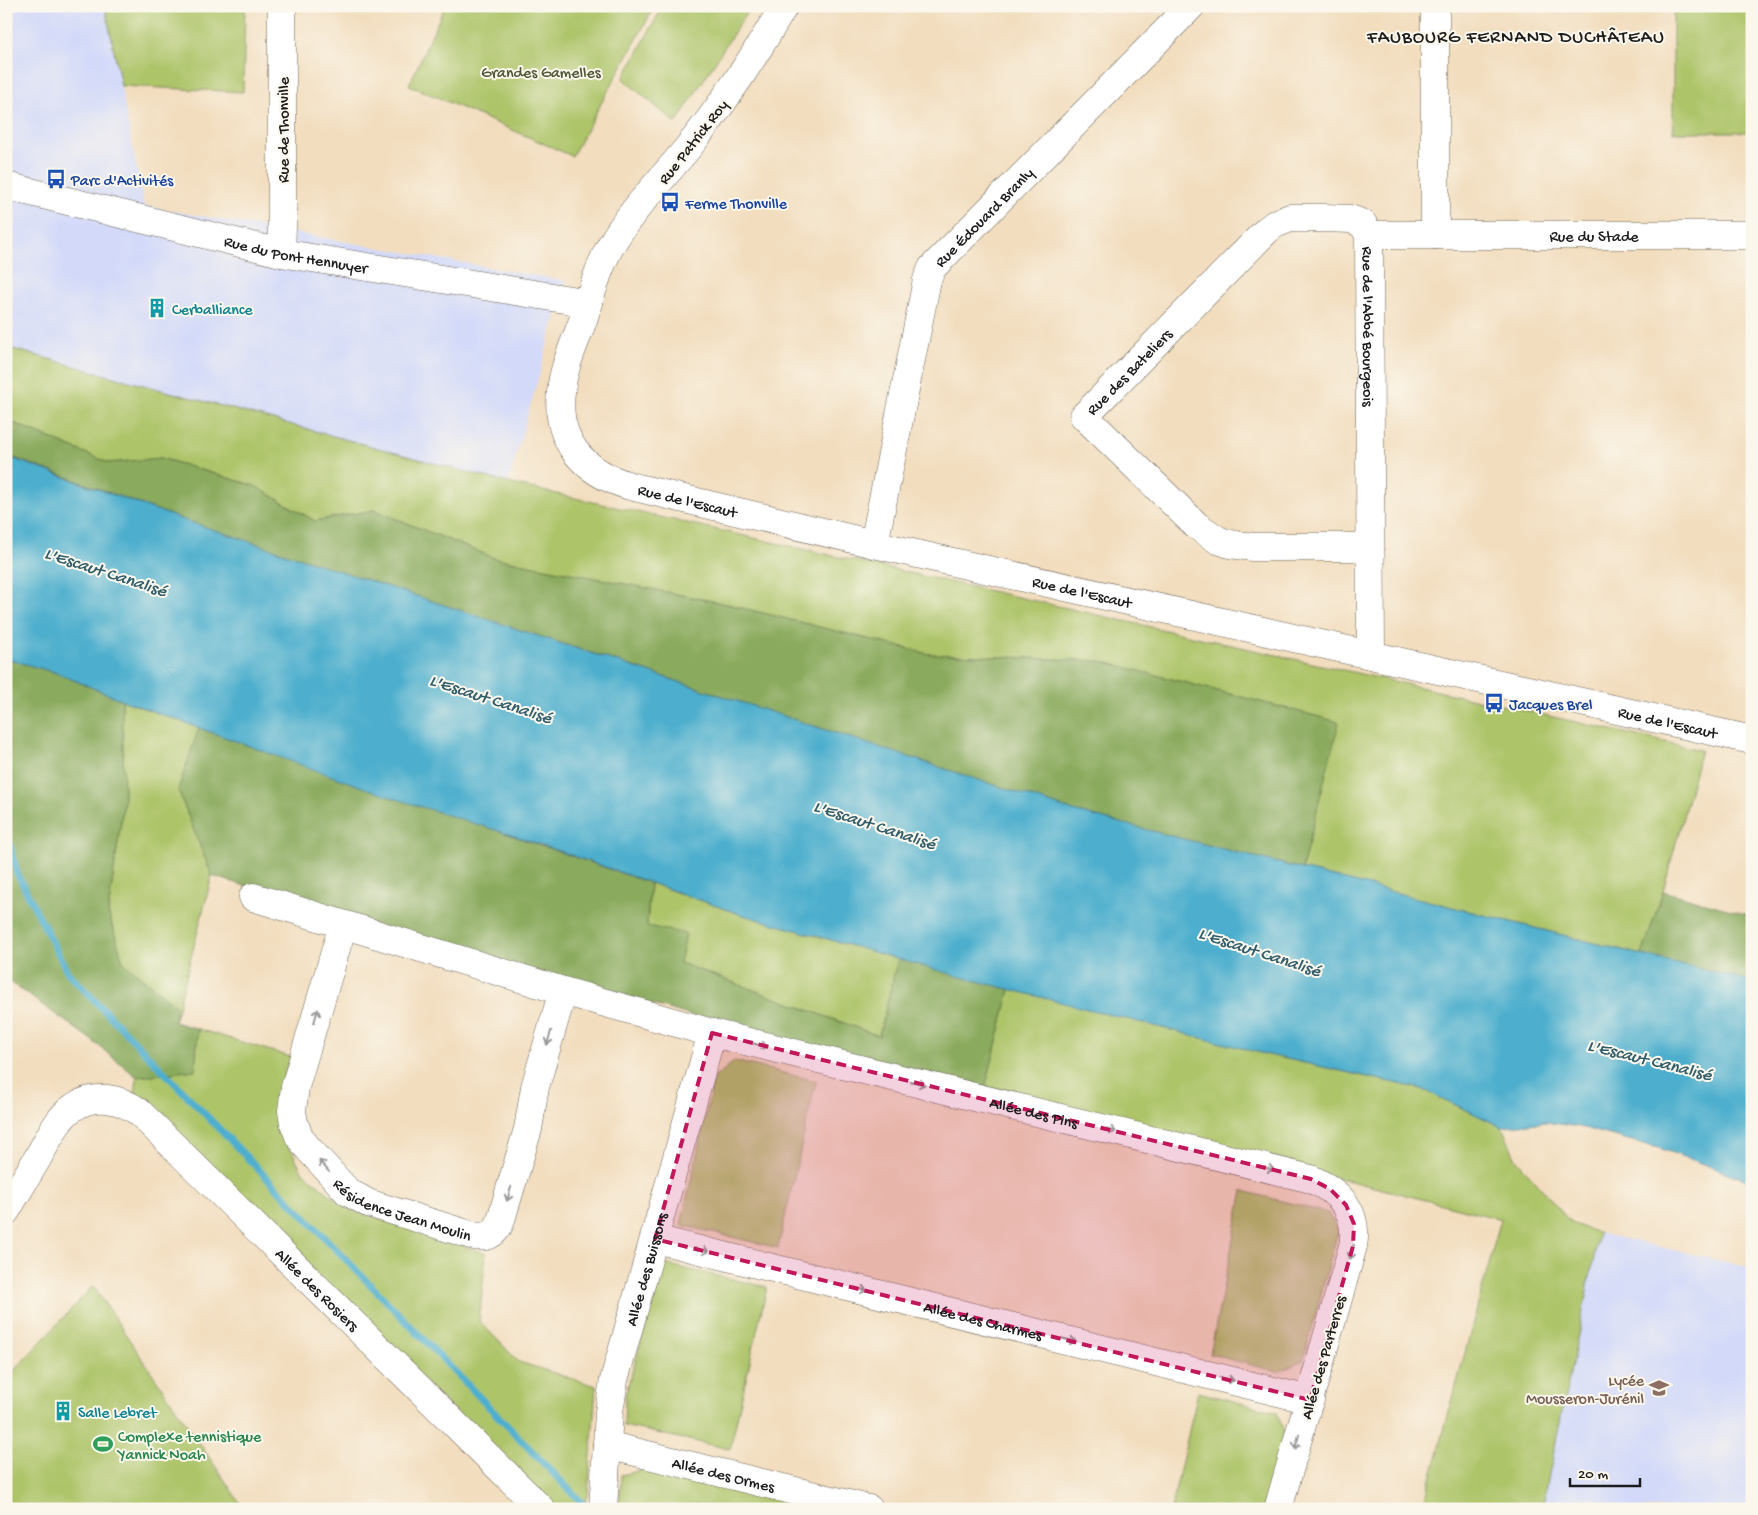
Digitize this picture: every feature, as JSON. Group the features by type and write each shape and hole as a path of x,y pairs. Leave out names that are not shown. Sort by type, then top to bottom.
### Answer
{"street":[{"name":"Rue de Thonville","path":"281,253 282,6"},
{"name":"Rue Patrick Roy","path":"589,303 605,256 617,235 715,112 745,69 784,6"},
{"name":"Rue Édouard Branly","path":"874,544 927,280 932,268 1191,6"},
{"path":"1435,6 1436,235"},
{"name":"Rue du Pont Hennuyer","path":"6,186 281,253 589,303"},
{"name":"Rue des Bateliers","path":"1369,235 1363,224 1350,219 1290,218 1275,224 1084,416 1196,526 1218,540 1230,544 1253,547 1370,547"},
{"name":"Rue du Stade","path":"1436,235 1752,234"},
{"name":"Rue de l'Abbé Bourgeois","path":"1371,655 1369,235 1436,235"},
{"name":"Rue de l'Escaut","path":"589,303 566,368 561,392 560,406 564,430 576,452 588,466 603,476 623,484 874,544 1752,740"},
{"path":"253,897 563,991 712,1033"},
{"name":"Résidence Jean Moulin","path":"343,925 294,1093 292,1112 299,1136 341,1185 358,1198 474,1236 487,1237 492,1234 500,1223 528,1129 535,1087 563,991"},
{"name":"Allée des Pins","path":"712,1033 1311,1179 1330,1189 1346,1205"},
{"name":"Allée des Buissons","path":"603,1509 609,1412 614,1380 712,1033"},
{"name":"Allée des Rosiers","path":"6,1211 59,1122 73,1107 104,1098 123,1102 139,1112 541,1509"},
{"name":"Allée des Parterres","path":"1278,1509 1353,1246 1354,1224 1346,1205"},
{"name":"Allée des Charmes","path":"655,1239 1310,1400"},
{"name":"Allée des Ormes","path":"608,1445 869,1509"}],"highlighted area":[{"path":"712,1033 1311,1179 1330,1189 1346,1205 1354,1224 1353,1246 1310,1400 655,1239"}],"shaded area":[{"path":"6,6 105,6 144,206 566,281 508,483 6,347"},
{"name":"Lycée Mousseron-Jurénil","path":"1599,1233 1752,1268 1752,1509 1542,1509"}],"green space":[{"path":"105,6 245,6 243,92 121,86"},
{"name":"Grandes Gamelles","path":"445,6 655,6 572,156 409,85"},
{"path":"663,6 751,6 676,123 623,79"},
{"path":"1673,6 1752,6 1752,132 1673,132"},
{"path":"6,347 508,483 1701,750 1663,891 1642,955 1302,869 1338,722 1101,661 929,654 722,603 494,558 374,510 315,521 255,486 161,458 109,463 6,420"},
{"path":"6,420 109,463 161,458 255,486 315,521 374,510 494,558 722,603 929,654 1101,661 1339,722 1302,869 1077,812 187,521 6,455"},
{"path":"6,658 57,673 122,700 124,800 108,912 123,962 178,1008 174,1022 198,1029 195,1070 137,1077 89,1038 6,979"},
{"path":"122,700 199,728 178,790 212,876 178,1008 123,962 108,912 124,800"},
{"path":"199,728 650,883 647,926 686,934 680,963 879,1036 898,959 1010,989 985,1089 686,1014 212,876 178,790"},
{"path":"650,883 743,915 898,959 879,1036 680,963 647,927"},
{"path":"1663,891 1752,916 1752,981 1642,955"},
{"path":"1010,989 1269,1055 1422,1089 1502,1127 1516,1159 1571,1223 1599,1233 1542,1509 1423,1509 1501,1219 985,1089"},
{"path":"198,1029 291,1057 279,1088 277,1121 302,1171 346,1208 486,1253 479,1321 519,1362 596,1386 588,1495 582,1509 553,1508 135,1096 137,1077 195,1070"},
{"path":"735,1061 816,1081 778,1248 681,1225 714,1078"},
{"path":"1243,1191 1328,1213 1338,1231 1303,1361 1278,1372 1210,1354"},
{"path":"664,1264 767,1287 730,1449 624,1426 625,1396"},
{"name":"Complexe tennistique Yannick Noah","path":"93,1286 244,1509 6,1509 6,1379"},
{"path":"1198,1392 1277,1412 1284,1432 1263,1509 1171,1509"},
{"path":"647,1469 812,1509 619,1509 621,1475"}],"water":[{"name":"L'Escaut Canalisé","path":"6,456 187,521 1077,812 1752,981 1752,1182 1662,1149 1580,1127 1546,1122 1502,1127 1422,1089 1269,1055 961,977 743,915 524,839 387,796 122,700 57,673 6,658"}],"waterway":[{"path":"6,831 17,873 68,973 588,1509"}],"place":[{"name":"Parc d'Activités","path":"56,179"},
{"name":"Ferme Thonville","path":"670,202"},
{"name":"Cerballiance","path":"157,308"},
{"name":"Jacques Brel","path":"1494,703"},
{"name":"Lycée Mousseron-Jurénil","path":"1659,1388"},
{"name":"Salle Lebret","path":"63,1411"},
{"name":"Complexe tennistique Yannick Noah","path":"103,1444"}],"district":[{"name":"FAUBOURG FERNAND DUCHÂTEAU","path":"1516,35"}]}
